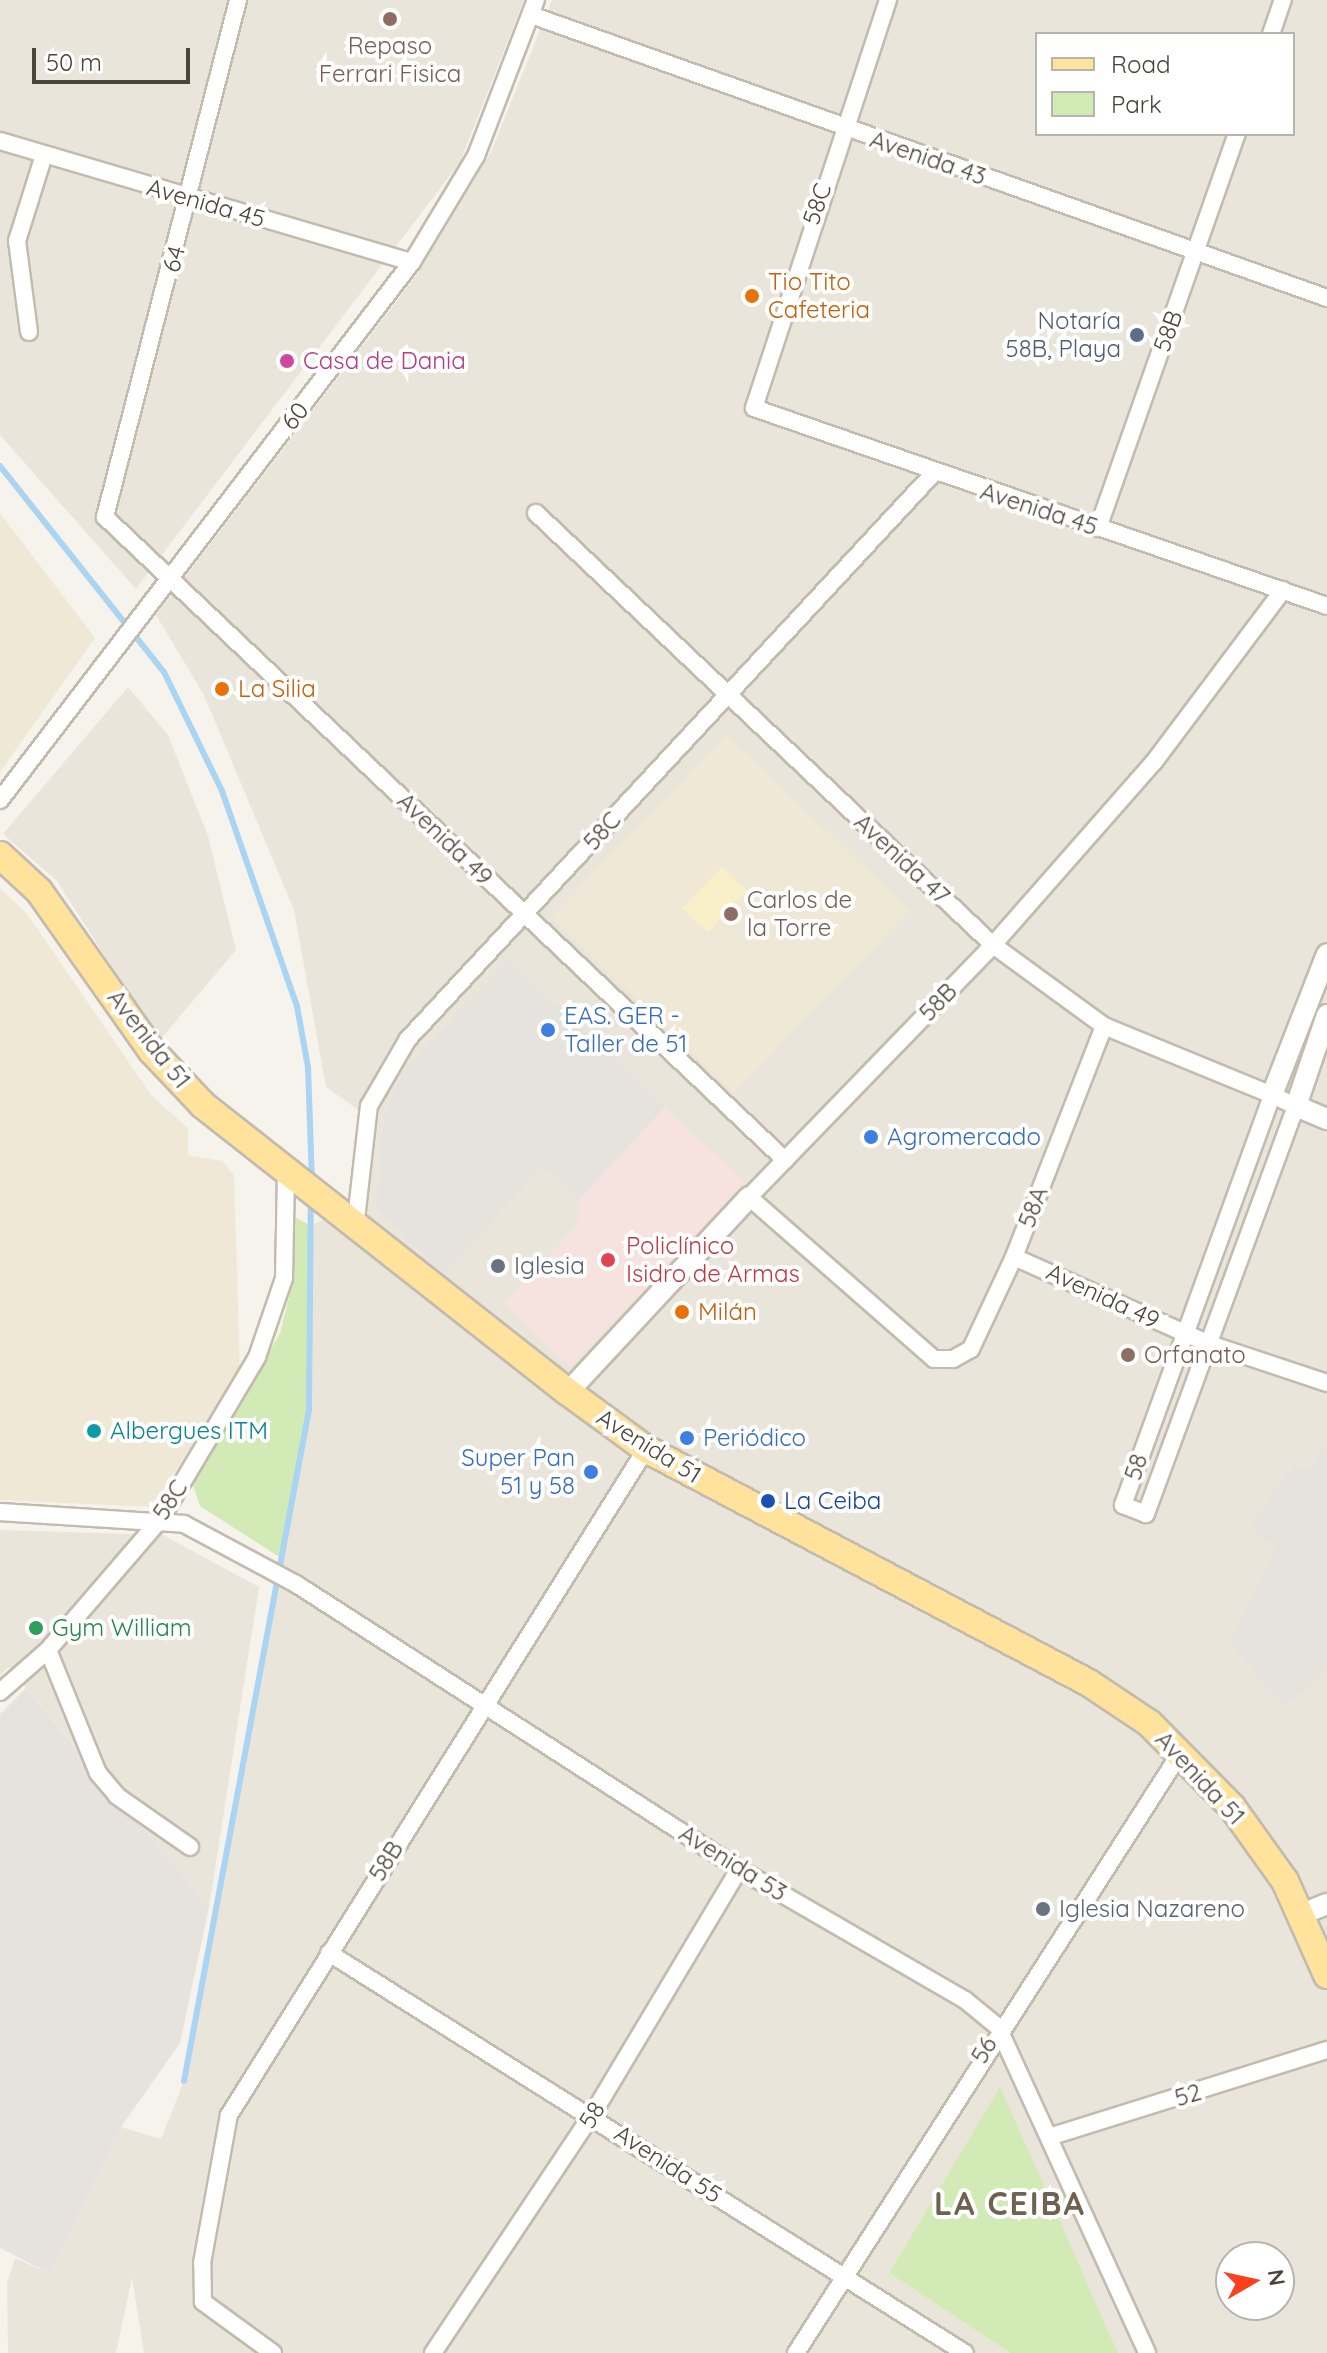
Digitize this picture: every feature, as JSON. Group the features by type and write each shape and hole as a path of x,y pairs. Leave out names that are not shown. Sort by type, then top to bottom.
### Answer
{"main road":[{"name":"Avenida 51","path":"0,855 39,891 172,1073 333,1214 646,1449 1089,1683 1181,1752 1232,1807 1314,1926 1327,1975"}],"street":[{"name":"64","path":"105,517 190,199 238,0"},
{"name":"58C","path":"754,408 843,128 888,0"},
{"path":"1272,32 1283,0"},
{"name":"Avenida 43","path":"533,7 843,128 1327,298"},
{"name":"60","path":"0,800 412,262 476,156 533,7"},
{"name":"58B","path":"1098,528 1236,136"},
{"name":"Avenida 45","path":"0,141 412,262"},
{"path":"29,332 17,241 44,155"},
{"name":"Avenida 45","path":"754,408 932,475 1327,606"},
{"name":"58C","path":"355,1229 369,1106 408,1039 526,916 725,693 932,475"},
{"name":"Avenida 47","path":"536,513 993,945 1104,1026 1327,1119"},
{"name":"Avenida 49","path":"105,517 172,577 785,1160"},
{"name":"58B","path":"568,1392 749,1197 993,945 1154,762 1283,590"},
{"name":"58","path":"1327,954 1181,1332 1123,1505 1146,1514 1327,1015"},
{"name":"58A","path":"749,1197 934,1359 971,1349 1014,1257 1104,1026"},
{"name":"58C","path":"0,1692 48,1650 160,1520 270,1332 284,1278 286,1176"},
{"name":"Avenida 49","path":"1014,1257 1207,1343 1327,1383"},
{"name":"58B","path":"273,2353 203,2302 202,2263 229,2115 485,1701 646,1449"},
{"path":"0,1512 160,1520"},
{"name":"Avenida 53","path":"160,1520 184,1524 296,1584 485,1701 739,1869 965,2000 998,2027 1147,2353"},
{"path":"48,1650 98,1773 117,1796 190,1847"},
{"name":"56","path":"796,2353 998,2027 1181,1752"},
{"name":"58","path":"433,2353 592,2115 739,1869"},
{"path":"1314,1926 1327,1904"},
{"name":"Avenida 55","path":"329,1953 592,2115 965,2353"},
{"name":"52","path":"1049,2137 1327,2050"}],"shaded area":[{"path":"0,0 524,0 460,162 136,589 0,435"},
{"path":"552,0 1327,0 1327,2353 1118,2353 1000,2088 889,2273 1010,2353 144,2353 132,2277 116,2353 8,2353 7,2283 15,2258 49,2273 121,2127 161,2139 184,2081 309,1410 311,1226 333,1214 354,1228 371,1119 326,1087 294,910 204,695 156,615 416,276 491,152"},
{"path":"0,513 95,638 0,772"},
{"path":"128,687 168,735 208,836 236,950 159,1041 57,881 3,834"},
{"name":"Carlos de la Torre","path":"727,735 909,911 733,1093 551,917"},
{"path":"0,888 28,915 151,1095 188,1128 188,1155 222,1161 234,1175 240,1371 152,1507 0,1500"},
{"path":"508,960 665,1107 579,1199 543,1166 444,1273 377,1209 384,1117 403,1071"},
{"name":"Policlínico Isidro de Armas","path":"665,1107 744,1182 571,1367 504,1303 579,1223 579,1199"},
{"path":"1327,1445 1327,1668 1285,1707 1229,1642 1277,1549 1250,1526 1294,1464 1307,1471"},
{"path":"0,1530 163,1535 259,1587 209,1907 9,1667 0,1675"},
{"path":"26,1688 209,1907 180,2043 121,2127 49,2273 0,2248 0,1714"}],"green space":[{"path":"291,1215 311,1226 309,1410 284,1560 200,1506 193,1485 280,1333 291,1289"},
{"path":"1000,2087 1118,2353 1010,2353 889,2273"}],"sand":[{"path":"722,867 747,891 708,932 682,908"}],"waterway":[{"path":"0,466 164,672 222,791 297,1006 308,1067 312,1181"},
{"path":"184,2081 309,1410 311,1201"}],"place":[{"name":"Repaso Ferrari Fisica","path":"390,19"},
{"name":"Tio Tito Cafeteria","path":"752,296"},
{"name":"Notaría 58B, Playa","path":"1137,335"},
{"name":"Casa de Dania","path":"287,361"},
{"name":"La Silia","path":"222,689"},
{"name":"Carlos de la Torre","path":"731,914"},
{"name":"EAS. GER - Taller de 51","path":"548,1030"},
{"name":"Agromercado","path":"871,1137"},
{"name":"Policlínico Isidro de Armas","path":"608,1260"},
{"name":"Iglesia","path":"498,1266"},
{"name":"Milán","path":"682,1312"},
{"name":"Orfanato","path":"1128,1355"},
{"name":"Albergues ITM","path":"94,1431"},
{"name":"Periódico","path":"687,1438"},
{"name":"Super Pan 51 y 58","path":"591,1472"},
{"name":"La Ceiba","path":"768,1501"},
{"name":"Gym William","path":"36,1628"},
{"name":"Iglesia Nazareno","path":"1043,1909"}],"district":[{"name":"LA CEIBA","path":"1010,2203"}]}
